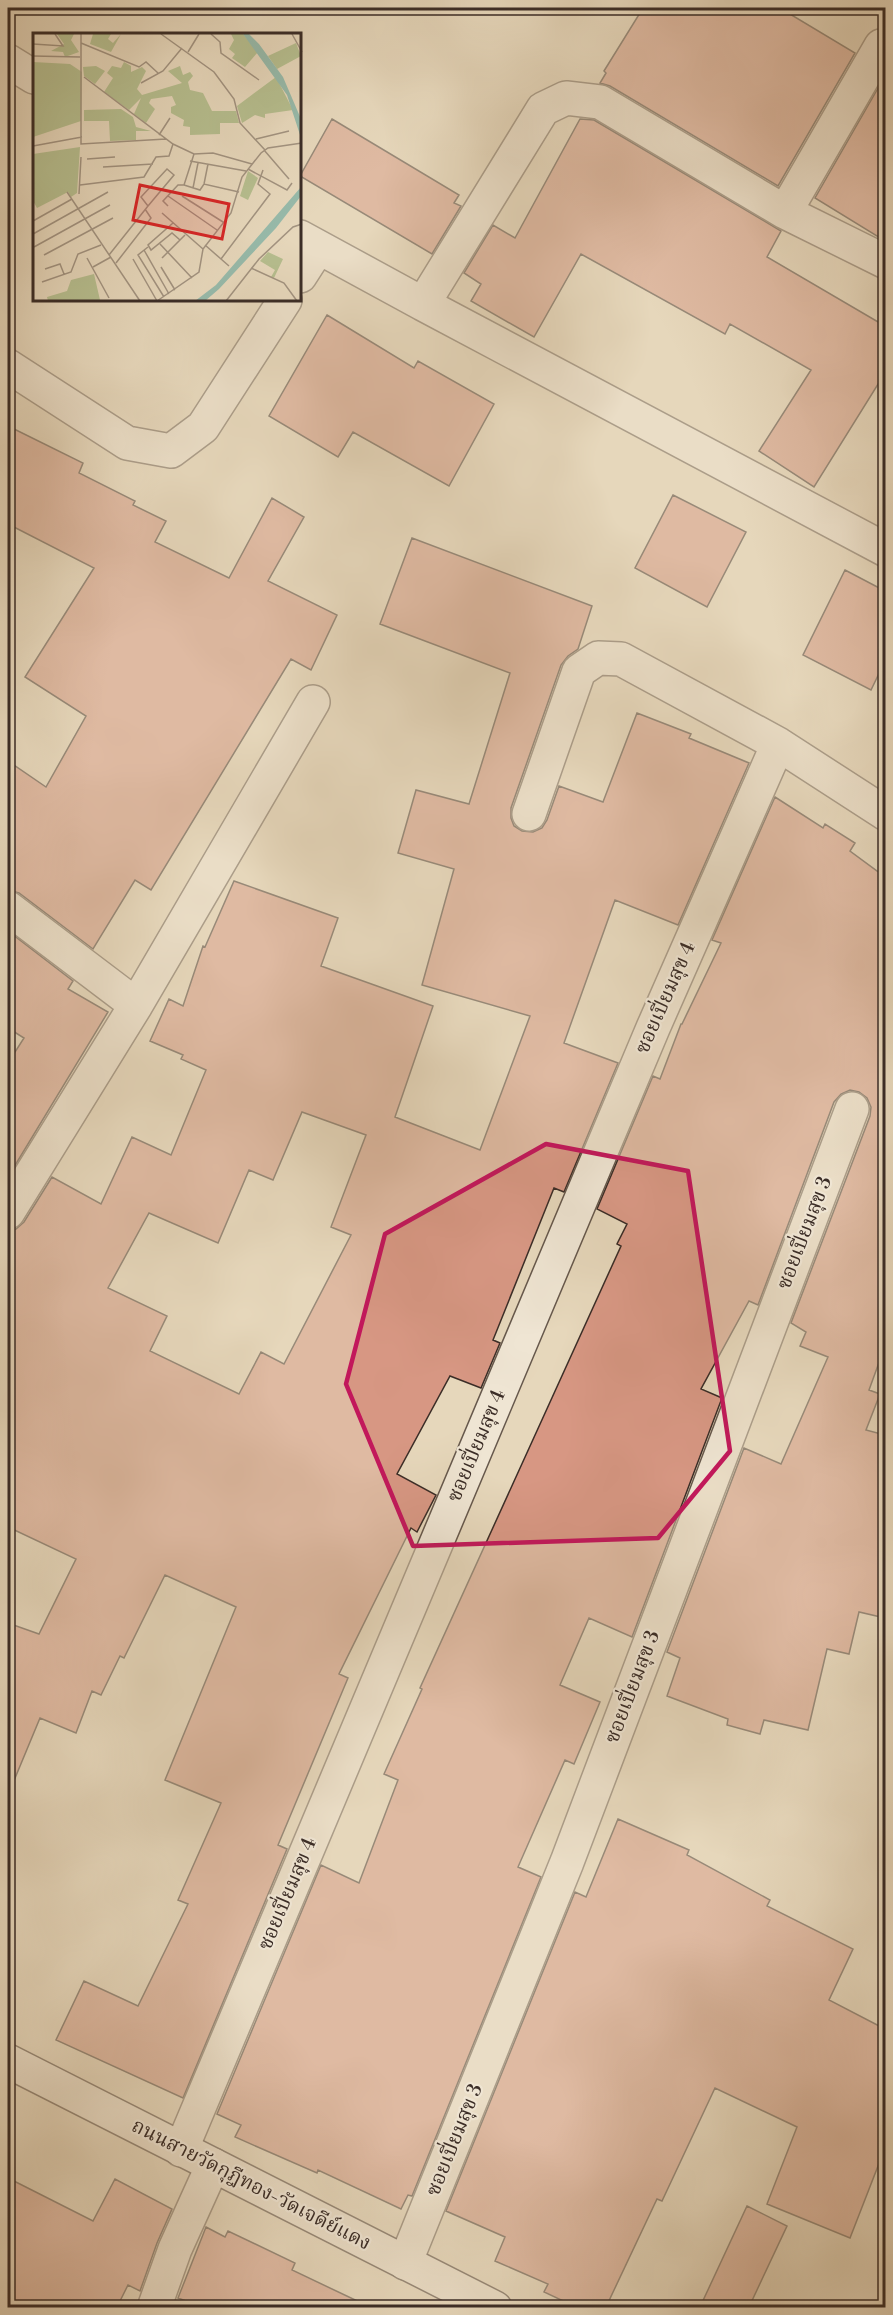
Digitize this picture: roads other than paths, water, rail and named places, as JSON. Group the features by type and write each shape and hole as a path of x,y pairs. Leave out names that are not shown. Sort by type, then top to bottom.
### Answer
{"street":[{"path":"785,212 881,46"},
{"path":"8,61 33,76"},
{"path":"423,304 543,109 566,98 600,102 785,212 885,262"},
{"path":"302,268 309,242 885,550"},
{"path":"8,366 127,443 171,451 203,427 284,302"},
{"path":"529,814 579,671 598,658 621,659 778,744 885,814"},
{"path":"8,1212 136,1005 312,702"},
{"name":"ซอยเปี่ยมสุข 4","path":"181,2150 643,1050 778,744"},
{"path":"8,908 136,1005"},
{"name":"ซอยเปี่ยมสุข 3","path":"405,2262 567,1862 852,1109"},
{"name":"ถนนสายวัดกุฎีทอง-วัดเจดีย์แดง","path":"8,2061 495,2307"},
{"path":"154,2307 175,2249 213,2165"}]}
